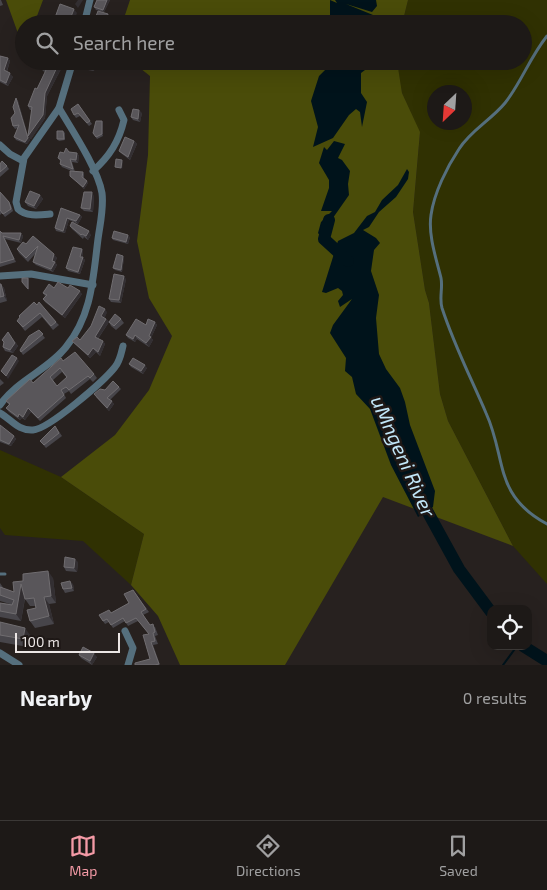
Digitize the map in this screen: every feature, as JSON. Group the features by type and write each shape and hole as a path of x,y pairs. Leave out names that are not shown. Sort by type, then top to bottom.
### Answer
{"street":[{"path":"86,15 90,0"},
{"path":"50,214 30,214 18,209 16,202 23,161 59,108 70,70"},
{"path":"0,404 12,391 66,348 86,313 93,285 102,194 93,171 59,108"},
{"path":"93,171 112,151 117,142 124,120 119,110"},
{"path":"0,145 10,154 23,161"},
{"path":"0,276 31,274 93,285"},
{"path":"0,413 20,429 33,430 46,426 106,376 118,362 123,346"},
{"path":"125,631 133,648 128,665"},
{"path":"0,653 19,665"}],"lane":[{"path":"532,56 547,36"},
{"path":"524,70 505,103 460,148 441,183 431,216 433,248 442,281 442,307 459,355 492,430 502,474 513,495 533,517 547,524"},
{"path":"0,574 6,574"}],"shaded area":[{"path":"6,0 43,0 37,15 15,15 15,25"},
{"path":"130,0 408,0 404,15 125,15"},
{"path":"408,0 547,0 547,584 513,546 448,421 440,394 429,303 425,290 413,212 420,133 402,93 398,70 532,70 532,15 404,15"},
{"path":"142,70 398,70 402,93 420,132 413,212 425,290 429,303 440,394 448,421 513,546 383,497 285,665 180,665 158,616 131,585 144,534 61,477 115,435 149,390 172,336 149,298 137,241 148,155 150,76"},
{"path":"0,450 61,477 144,534 131,585 83,541 5,535 0,528"}],"water":[{"path":"330,0 337,3 335,0 376,0 377,6 372,12 346,4 373,15 330,15"},
{"path":"325,70 365,70 361,73 361,93 367,102 362,127 360,112 356,109 349,115 333,138 313,147 318,127 311,101 319,76"},
{"path":"334,141 345,144 338,158 342,160 350,171 349,195 328,225 326,234 321,237 318,233 321,222 332,211 321,211 329,188 329,180 319,163 324,147 327,150"},
{"path":"407,169 409,172 408,179 396,197 379,212 369,227 363,230 376,238 380,243 374,250 371,271 379,295 376,318 379,354 386,369 400,388 410,425 435,491 433,507 418,517 391,465 370,409 356,394 352,377 345,371 346,358 330,333 333,325 352,299 340,307 338,301 343,295 342,291 338,288 326,293 322,292 338,241 354,233 367,216 375,212 382,200 398,185"}],"building":[{"path":"97,0 107,0 103,10 94,7"},
{"path":"60,4 74,9 72,15 56,15"},
{"path":"98,11 108,14 108,15 96,15"},
{"path":"0,56 8,58 4,70 10,73 6,83 0,80"},
{"path":"46,70 56,70 45,93 43,115 28,136 32,107 28,106 35,88 37,89"},
{"path":"16,98 28,138 25,142 14,137 19,125 13,126 11,118 15,113 13,107"},
{"path":"78,104 90,121 87,123 78,113 74,115 71,109"},
{"path":"133,109 139,110 138,119 131,117"},
{"path":"96,121 102,121 102,134 96,137 93,133"},
{"path":"57,131 63,131 64,139 57,139"},
{"path":"125,137 134,141 128,157 119,151"},
{"path":"66,148 69,152 77,153 76,160 70,159 73,169 60,164 61,160 58,158 60,152 64,153"},
{"path":"116,159 122,160 121,168 115,167"},
{"path":"2,161 7,166 0,172 0,164"},
{"path":"70,171 83,172 82,177 87,181 83,187 70,176"},
{"path":"30,191 40,195 34,206 25,202"},
{"path":"0,192 9,202 11,209 3,214 0,210"},
{"path":"84,192 92,192 90,209 81,208"},
{"path":"61,208 80,215 76,221 67,218 63,231 55,228"},
{"path":"72,222 89,231 86,236 81,235 70,226"},
{"path":"0,231 2,233 21,233 19,240 3,236 14,259 0,263"},
{"path":"114,231 128,235 126,242 112,238"},
{"path":"33,236 54,254 52,261 55,262 51,269 33,262 38,246 26,258 17,249 23,242 26,244"},
{"path":"73,247 82,249 80,257 83,257 78,272 66,268"},
{"path":"117,254 123,256 121,270 113,268"},
{"path":"114,274 124,276 119,300 109,299"},
{"path":"22,278 28,278 28,289 22,282"},
{"path":"58,282 68,288 70,285 80,291 62,315 43,299 47,295 43,293 49,284 54,288"},
{"path":"0,284 4,296 0,297"},
{"path":"34,302 37,305 39,302 56,322 51,326 40,313 23,327 17,321 19,316"},
{"path":"99,306 105,309 101,316 106,319 95,337 103,341 98,352 93,348 88,355 72,341 77,337 80,340 91,326"},
{"path":"115,314 121,319 114,326 109,322"},
{"path":"136,319 146,325 148,319 155,322 149,336 151,337 146,343 135,335 133,339 126,335"},
{"path":"39,330 43,334 21,352 20,350 29,336"},
{"path":"8,332 15,343 10,350 3,347 4,342 2,340"},
{"path":"75,352 94,374 90,378 88,376 69,390 66,387 61,390 64,395 38,418 28,408 23,417 19,414 18,417 6,408 10,404 6,401 30,379 33,383 61,358 63,361","holes":["60,368 67,377 57,386 50,377"]},
{"path":"12,355 17,358 6,376 1,371"},
{"path":"133,358 145,365 141,371 129,364"},
{"path":"113,381 119,387 107,398 112,401 107,408 94,394 100,389 105,390"},
{"path":"0,425 14,436 9,444 0,440"},
{"path":"55,426 59,433 44,445 40,441"},
{"path":"65,557 75,559 74,568 64,567"},
{"path":"48,571 51,596 44,597 49,616 30,621 27,610 36,608 34,598 25,599 21,584 16,614 0,611 0,603 12,605 14,600 0,595 0,587 14,592 13,582 23,581 23,574"},
{"path":"70,581 72,588 63,589 61,583"},
{"path":"133,590 146,609 141,612 150,625 153,624 155,641 151,642 159,664 135,665 135,663 150,659 143,635 149,634 136,618 126,623 123,618 111,625 107,619 103,621 99,615 109,610 111,613 129,603 124,594"},
{"path":"0,622 25,628 23,639 0,635"},
{"path":"83,647 94,653 90,661 79,655"}],"waterway":[{"name":"uMngeni River","path":"329,220 324,239 348,261"},
{"name":"uMngeni River","path":"420,498 459,569 487,607"},
{"path":"503,665 514,650"},
{"name":"uMngeni River","path":"529,650 547,661"}]}
